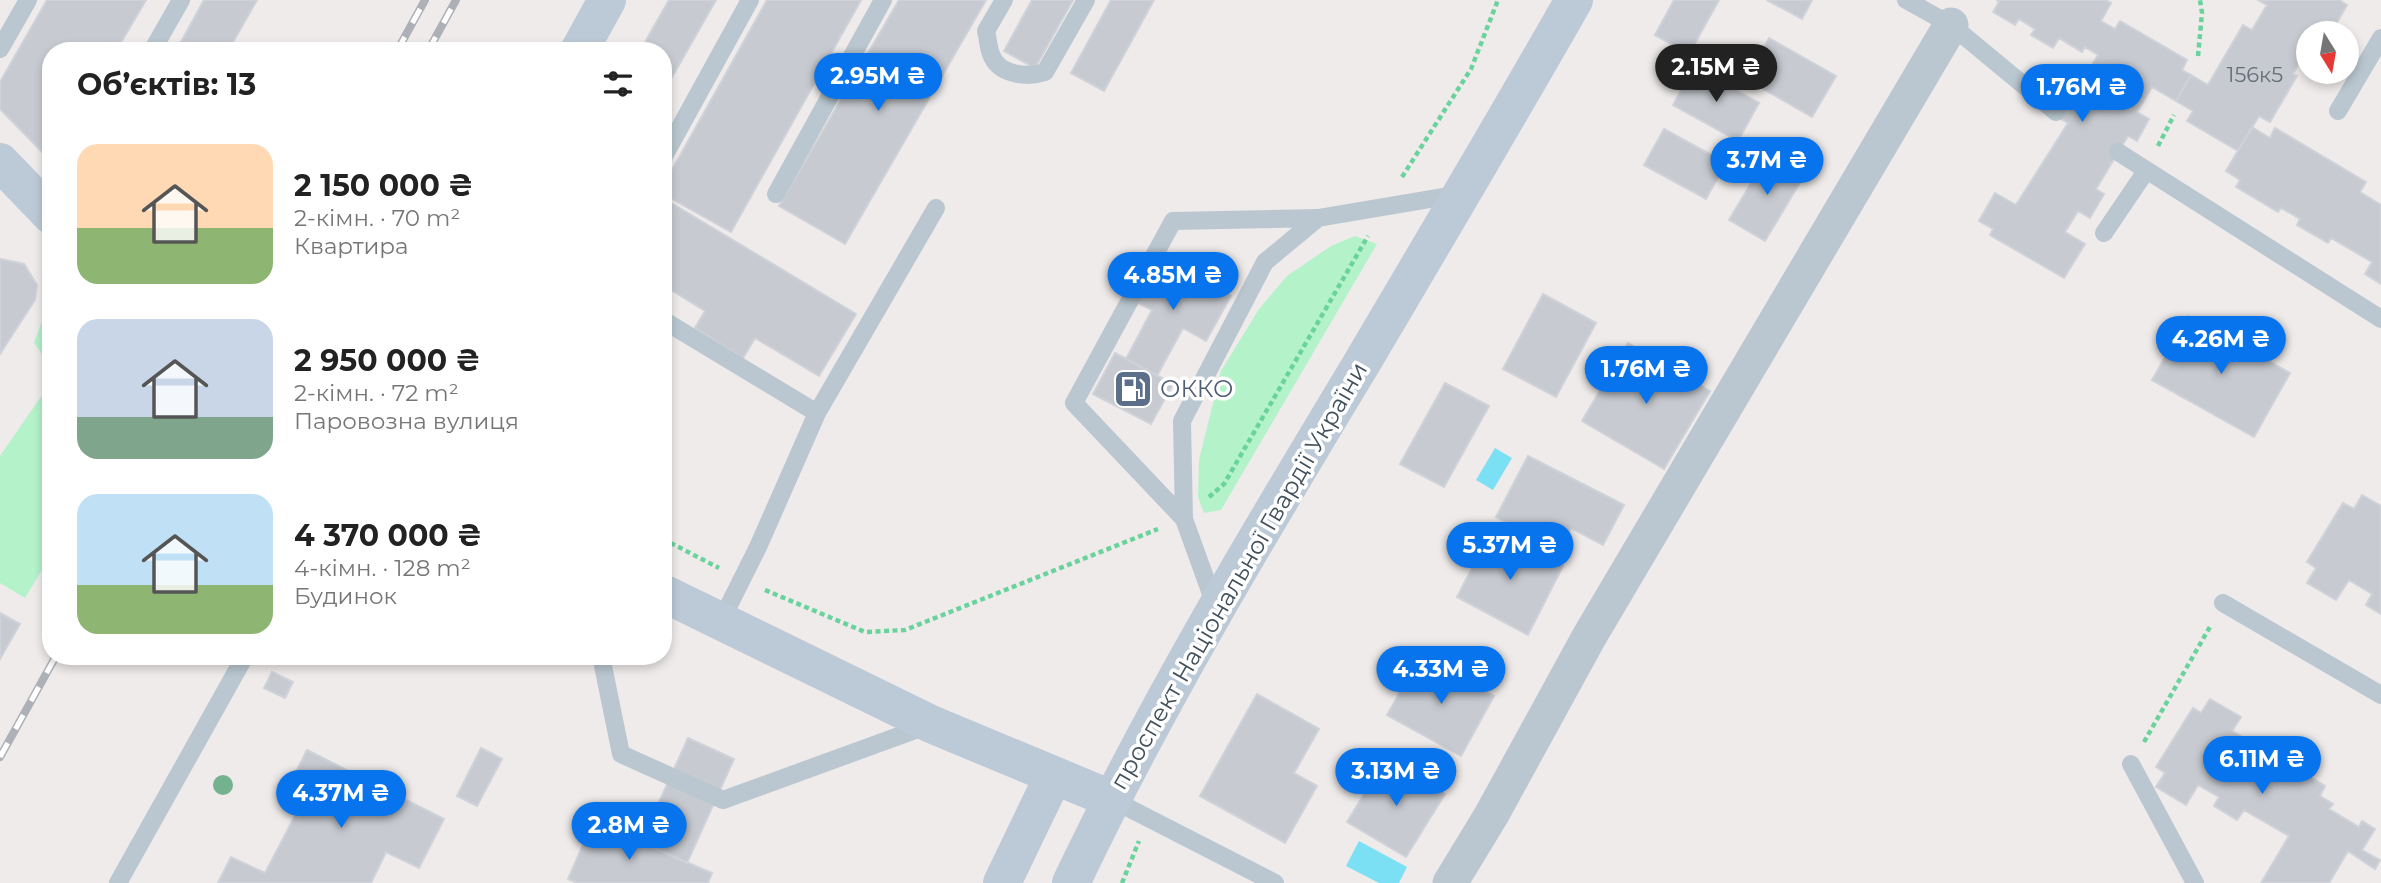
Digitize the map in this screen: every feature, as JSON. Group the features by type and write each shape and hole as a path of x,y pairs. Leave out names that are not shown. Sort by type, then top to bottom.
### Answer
{"street":[{"path":"584,42 607,0"},
{"name":"проспект Національної Гвардії України","path":"672,597 931,724 1111,799 1215,607 1463,193 1574,0"},
{"path":"1450,883 1492,814 1589,637 1951,25"},
{"path":"0,162 42,206"},
{"path":"1002,883 1053,777"},
{"path":"1071,883 1111,799"}],"lane":[{"path":"0,49 28,0"},
{"path":"157,42 181,0"},
{"path":"672,142 750,0"},
{"path":"776,194 883,0"},
{"path":"1004,0 986,31 992,57 1008,72 1033,77 1045,72 1086,0"},
{"path":"1906,0 1951,25 2056,112"},
{"path":"2338,111 2381,38"},
{"path":"2118,152 2381,319"},
{"path":"2104,233 2146,170"},
{"path":"1184,519 1074,403 1173,221 1318,218 1463,193"},
{"path":"721,621 743,580 817,412 936,208"},
{"path":"1215,607 1184,519 1182,421 1265,262 1318,218"},
{"path":"672,325 817,412"},
{"path":"2223,603 2381,695"},
{"path":"118,883 240,665"},
{"path":"602,665 621,754 723,800 931,724"},
{"path":"2131,764 2195,883"},
{"path":"1111,799 1275,883"}],"path":[{"path":"672,544 743,580 865,632 905,630 1100,550 1184,519 1224,484 1385,207 1471,69 1498,0"},
{"path":"2198,56 2202,13 2200,0"},
{"path":"2146,170 2174,115"},
{"path":"2131,764 2223,603"},
{"path":"1122,883 1149,818"}],"green space":[{"path":"1355,236 1377,244 1221,510 1204,513 1198,497 1199,460 1221,371 1259,309 1287,276 1331,246"},
{"path":"42,321 42,354 34,343"},
{"path":"42,395 42,570 25,598 0,583 0,456"}],"water":[{"path":"1495,448 1512,458 1493,490 1476,480"},
{"path":"1359,841 1407,867 1399,883 1379,883 1346,866"}],"building":[{"path":"47,0 146,0 121,42 42,42 42,152 0,109 0,82"},
{"path":"204,0 257,0 233,42 181,42"},
{"path":"669,0 716,0 672,77 672,42 645,42"},
{"path":"767,0 861,0 731,232 672,199 672,170"},
{"path":"899,0 986,0 845,244 779,206"},
{"path":"1032,0 1073,0 1035,68 1004,51"},
{"path":"1111,0 1154,0 1104,91 1071,73"},
{"path":"1674,0 1719,0 1689,54 1655,35"},
{"path":"1767,0 1812,0 1802,19"},
{"path":"1997,0 2105,0 2111,3 2101,21 2115,29 2120,21 2187,60 2182,70 2191,75 2176,101 2152,87 2137,112 2149,119 2137,141 2128,136 2096,189 2104,194 2090,218 2078,211 2065,232 2085,244 2064,278 1990,235 1993,229 1979,221 1995,193 2016,205 2068,123 2054,115 2068,92 2074,95 2098,55 2085,47 2082,52 2059,38 2053,48 2031,35 2035,29 2019,19 2015,25 1993,12 1999,2"},
{"path":"2258,0 2339,0 2347,5 2338,21 2296,21 2296,69 2293,74 2296,78 2270,122 2259,116 2238,151 2187,121 2193,111 2176,101 2191,75 2208,85 2243,25 2252,30 2267,5"},
{"path":"1769,38 1836,76 1812,117 1746,79"},
{"path":"1694,67 1759,103 1738,141 1673,105"},
{"path":"2252,127 2270,138 2275,128 2366,182 2360,192 2381,205 2381,284 2365,274 2372,262 2331,238 2328,243 2297,225 2300,219 2281,208 2278,212 2236,187 2240,180 2226,171"},
{"path":"1664,129 1726,163 1706,199 1644,165"},
{"path":"1769,153 1805,174 1765,241 1729,220"},
{"path":"672,203 856,314 819,376 755,338 743,358 695,328 705,311 672,291"},
{"path":"1155,256 1231,296 1206,341 1183,328 1157,376 1126,359 1152,310 1131,299"},
{"path":"0,259 24,264 37,285 35,300 0,354"},
{"path":"1543,294 1596,323 1556,397 1503,369"},
{"path":"2188,316 2290,373 2254,437 2152,380"},
{"path":"1628,343 1710,391 1664,469 1582,421"},
{"name":"ОККО","path":"1115,353 1173,384 1151,424 1093,394"},
{"path":"1445,383 1489,406 1444,487 1400,464"},
{"path":"1528,456 1624,505 1603,545 1571,528 1559,550 1496,517"},
{"path":"2362,495 2381,506 2381,614 2366,605 2372,594 2349,580 2336,600 2307,583 2316,568 2307,562 2343,503 2354,509"},
{"path":"1492,529 1563,566 1528,635 1457,597"},
{"path":"0,613 20,624 0,659"},
{"path":"1420,656 1494,696 1461,756 1387,715"},
{"path":"272,672 293,682 285,698 264,688"},
{"path":"1257,694 1319,729 1294,773 1317,786 1285,843 1200,796"},
{"path":"2210,699 2241,717 2232,731 2325,786 2320,796 2333,804 2329,809 2359,827 2362,821 2375,829 2362,850 2380,860 2375,869 2348,851 2329,883 2261,883 2289,836 2244,810 2237,820 2214,806 2219,797 2198,785 2186,805 2156,787 2165,773 2156,767 2193,708 2201,713"},
{"path":"688,738 734,759 687,863 641,842"},
{"path":"481,748 502,759 477,806 457,796"},
{"path":"307,750 444,819 419,868 386,852 371,883 218,883 231,857 265,873 298,810 281,802"},
{"path":"1386,758 1445,794 1406,857 1347,822"},
{"path":"593,822 712,873 708,883 577,883 568,879"}],"railway":[{"path":"402,42 425,0"},
{"path":"433,42 456,0"},
{"path":"0,757 51,665"}],"place":[{"name":"ОККО","path":"1133,389"}]}
